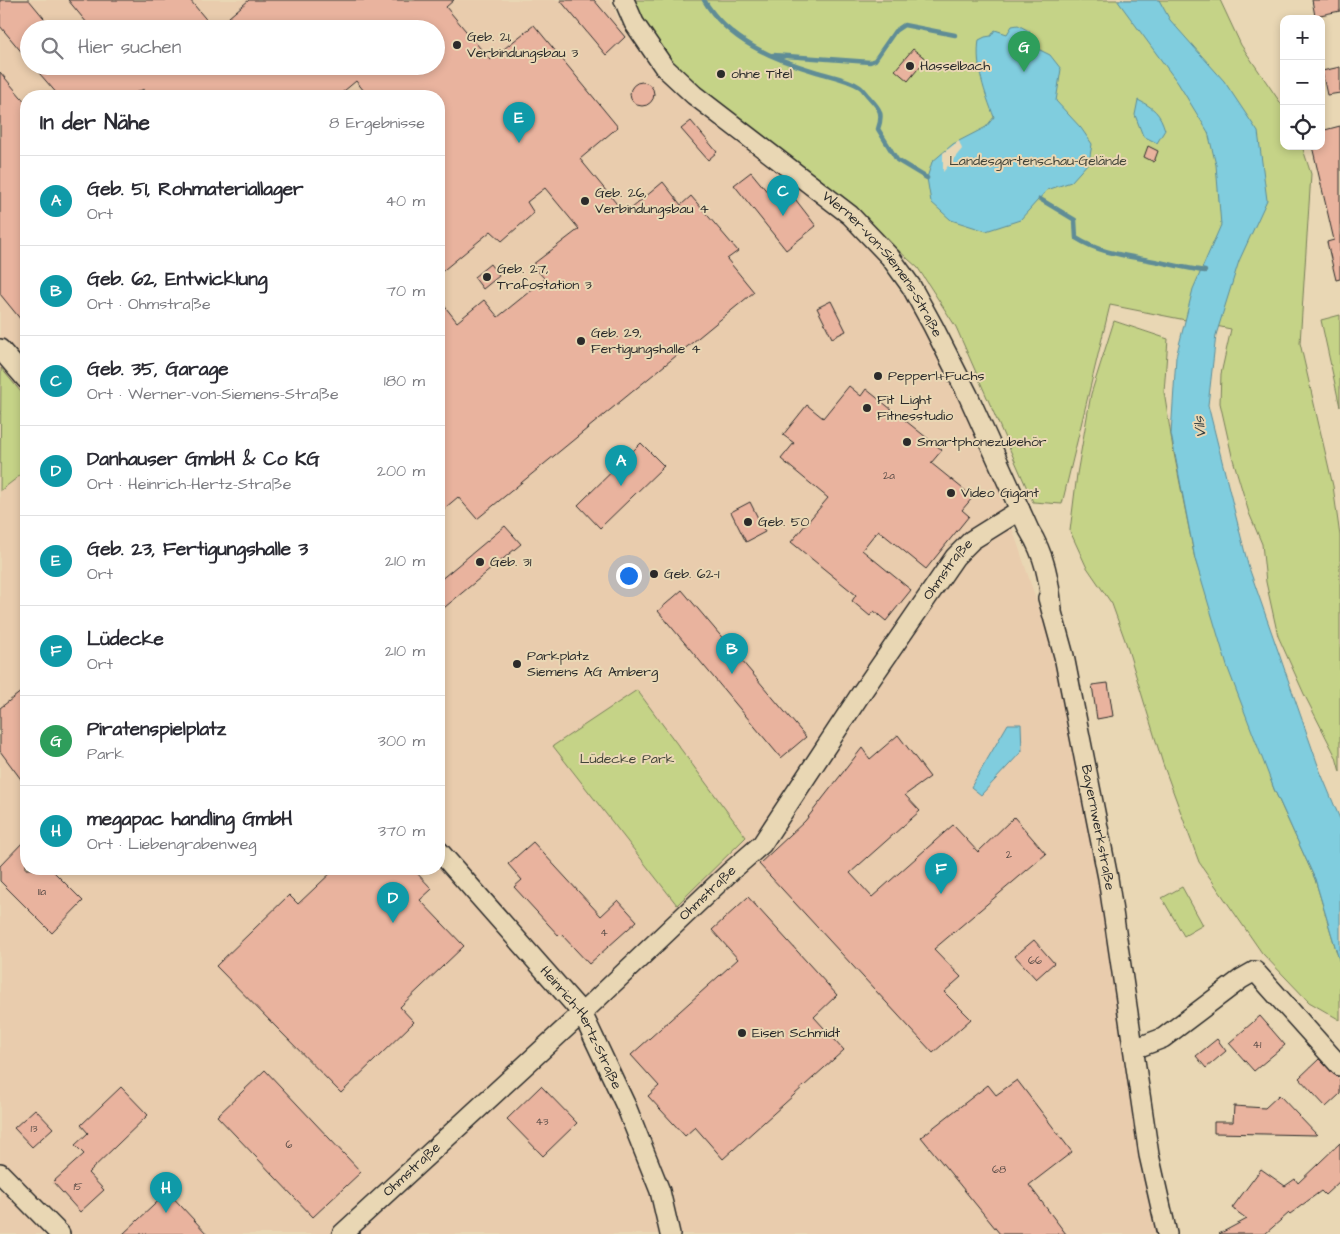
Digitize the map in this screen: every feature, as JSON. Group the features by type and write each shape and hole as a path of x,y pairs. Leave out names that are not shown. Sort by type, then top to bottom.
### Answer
{"street":[{"name":"Werner-von-Siemens-Straße","path":"624,0 634,23 664,67 694,95 850,215 890,257 911,286 933,326 968,395 1020,510"},
{"path":"0,349 20,372"},
{"name":"Bayernwerkstraße","path":"1020,510 1039,548 1049,578 1052,609 1064,656 1108,878 1149,1155 1167,1234"},
{"name":"Ohmstraße","path":"342,1234 762,844 860,694 955,557 972,540 1020,510"},
{"name":"Heinrich-Hertz-Straße","path":"445,858 582,1013 626,1106 660,1191 670,1234"},
{"path":"1134,1049 1164,1038 1233,985 1255,971 1340,1066"},
{"path":"0,1173 60,1234"}],"shaded area":[{"path":"0,0 610,0 618,18 654,72 847,218 923,322 998,485 1058,665 1166,1234 0,1234"}],"green space":[{"name":"Landesgartenschau-Gelände","path":"631,0 1220,0 1241,45 1280,102 1280,150 1303,150 1311,174 1300,343 1333,486 1340,536 1340,772 1336,757 1304,694 1278,636 1266,582 1262,544 1249,513 1232,456 1220,403 1221,374 1231,329 1110,305 1062,504 1033,502 956,327 918,268 854,210 694,90 658,42"},
{"path":"1340,315 1340,407 1321,320"},
{"path":"1114,321 1168,339 1164,392 1195,559 1274,789 1315,879 1340,963 1340,1020 1309,1002 1262,953 1199,862 1163,764 1112,604 1086,566 1070,531 1077,474 1091,394"},
{"path":"1,368 20,391 20,476 0,491"},
{"name":"Lüdecke Park","path":"637,690 746,837 677,905 553,746"},
{"path":"1182,887 1203,925 1184,936 1162,898"}],"water":[{"name":"Vils","path":"1117,0 1159,0 1170,20 1224,81 1258,132 1267,200 1239,261 1216,335 1208,405 1248,565 1320,771 1340,819 1340,963 1315,879 1274,789 1227,666 1195,559 1171,434 1176,357 1193,289 1221,225 1216,165 1208,132 1178,83"},
{"path":"1018,25 1029,31 1034,47 1050,55 1061,69 1056,101 1081,128 1092,144 1089,162 1071,182 1047,190 1020,220 986,231 951,220 931,202 927,178 932,162 953,144 986,127 994,117 984,89 978,60 979,40 991,36 995,30 1007,34 1012,26"},
{"path":"1138,100 1152,109 1161,119 1165,130 1157,143 1143,136 1135,115"},
{"path":"1008,724 1021,724 1022,751 981,795 971,787"}],"pier":[{"path":"959,141 962,149 943,172 943,153"}],"building":[{"path":"0,0 29,0 46,20 20,20 20,50 0,26"},
{"path":"68,0 190,0 207,20 85,20"},
{"path":"249,0 454,0 446,7 490,60 534,25 618,127 580,159 625,214 663,182 681,205 691,196 738,251 727,259 754,292 477,519 458,497 445,508 445,307 457,322 484,300 498,317 545,279 532,265 579,229 545,188 527,202 534,213 502,241 491,231 445,269 445,90 363,90 356,81 345,90 54,90 41,75 445,75 445,20 226,20"},
{"path":"560,0 594,0 625,37 606,55"},
{"path":"1312,0 1340,0 1340,11 1315,15"},
{"path":"913,49 926,59 908,81 895,70"},
{"path":"1340,67 1340,93 1327,95 1325,70"},
{"path":"0,72 20,96 20,319 0,294"},
{"path":"642,82 650,86 654,94 650,102 642,106 634,102 630,94 634,86"},
{"path":"691,121 717,152 708,160 681,129"},
{"path":"1340,126 1340,279 1336,280 1327,242 1334,240 1313,150 1325,150 1325,130"},
{"path":"1148,146 1158,151 1154,162 1144,157"},
{"path":"751,172 778,205 792,195 816,226 786,250 734,185"},
{"name":"Geb. 27, Trafostation 3","path":"490,264 499,276 483,289 474,277"},
{"path":"831,301 846,331 832,338 817,308"},
{"path":"849,386 861,396 866,389 942,450 931,463 973,497 962,510 969,516 926,569 878,530 862,550 911,590 886,621 874,611 870,616 852,601 856,595 791,542 828,498 781,459 794,443 783,435 807,405 823,418"},
{"path":"641,443 664,466 600,528 578,505"},
{"name":"Geb. 50","path":"750,502 765,532 746,542 731,512"},
{"name":"Geb. 31","path":"505,526 521,544 445,607 445,576"},
{"path":"682,590 806,737 781,758 658,611"},
{"path":"1108,683 1113,716 1097,719 1092,685"},
{"path":"20,693 20,778 0,751 0,708"},
{"path":"898,735 930,777 905,795 920,811 850,873 872,897 953,825 978,852 1014,817 1046,854 934,949 961,977 944,992 971,1019 933,1053 759,864 805,821 862,748 870,759"},
{"path":"533,842 601,916 618,900 637,921 589,964 561,934 559,936 514,887 522,880 508,864"},
{"path":"20,845 20,875 57,875 83,901 52,933 0,881 0,866"},
{"path":"329,875 419,875 432,889 420,900 464,946 400,1007 414,1022 341,1093 216,966 289,895 298,904"},
{"name":"Eisen Schmidt","path":"748,897 837,995 814,1017 844,1050 723,1159 695,1127 685,1136 648,1096 659,1086 631,1055 738,959 712,930"},
{"path":"1034,940 1054,963 1036,979 1015,956"},
{"path":"1260,1016 1285,1045 1254,1071 1229,1043"},
{"path":"1217,1039 1226,1051 1206,1068 1196,1056"},
{"path":"1319,1059 1340,1080 1340,1094 1326,1107 1299,1078"},
{"path":"265,1070 361,1172 313,1217 217,1116"},
{"path":"1017,1080 1072,1152 1029,1185 1066,1234 1000,1234 921,1137 988,1085 996,1095"},
{"path":"541,1086 577,1123 543,1156 507,1119"},
{"path":"121,1087 148,1115 88,1173 104,1190 80,1212 53,1182 84,1154 75,1145 88,1133 81,1125"},
{"path":"1279,1095 1317,1135 1214,1133 1214,1122 1233,1122 1234,1106 1265,1108"},
{"path":"35,1109 53,1128 32,1147 14,1128"},
{"path":"1340,1143 1340,1181 1325,1195 1321,1191 1289,1213 1265,1234 1219,1234 1247,1219 1232,1208 1261,1169 1285,1186 1295,1179 1298,1183"},
{"path":"168,1192 207,1234 123,1234"}],"waterway":[{"path":"704,0 726,27 753,46 784,61 845,80 861,88 879,111 881,118 878,129 897,160 927,178"},
{"path":"773,55 870,62 875,60 895,31 904,25 955,35"},
{"path":"1040,199 1075,220 1076,238 1095,248 1116,254 1205,271"}],"place":[{"name":"Geb. 21, Verbindungsbau 3","path":"457,45"},
{"name":"Hasselbach","path":"910,66"},
{"name":"Piratenspielplatz","path":"1024,72"},
{"name":"ohne Titel","path":"721,74"},
{"name":"Geb. 23, Fertigungshalle 3","path":"519,143"},
{"name":"Geb. 26, Verbindungsbau 4","path":"585,201"},
{"name":"Geb. 35, Garage","path":"783,216"},
{"name":"Geb. 27, Trafostation 3","path":"487,277"},
{"name":"Geb. 29, Fertigungshalle 4","path":"581,341"},
{"name":"Pepperl+Fuchs","path":"878,376"},
{"name":"Fit Light Fitnesstudio","path":"867,408"},
{"name":"Smartphonezubehör","path":"907,442"},
{"name":"Geb. 51, Rohmateriallager","path":"621,486"},
{"name":"Video Gigant","path":"951,493"},
{"name":"Geb. 50","path":"748,522"},
{"name":"Geb. 31","path":"480,562"},
{"name":"Geb. 62-1","path":"654,574"},
{"name":"Parkplatz Siemens AG Amberg","path":"517,664"},
{"name":"Geb. 62, Entwicklung","path":"732,674"},
{"name":"Lüdecke","path":"941,894"},
{"name":"Danhauser GmbH & Co KG","path":"393,923"},
{"name":"Eisen Schmidt","path":"742,1033"},
{"name":"megapac handling GmbH","path":"166,1213"}]}
